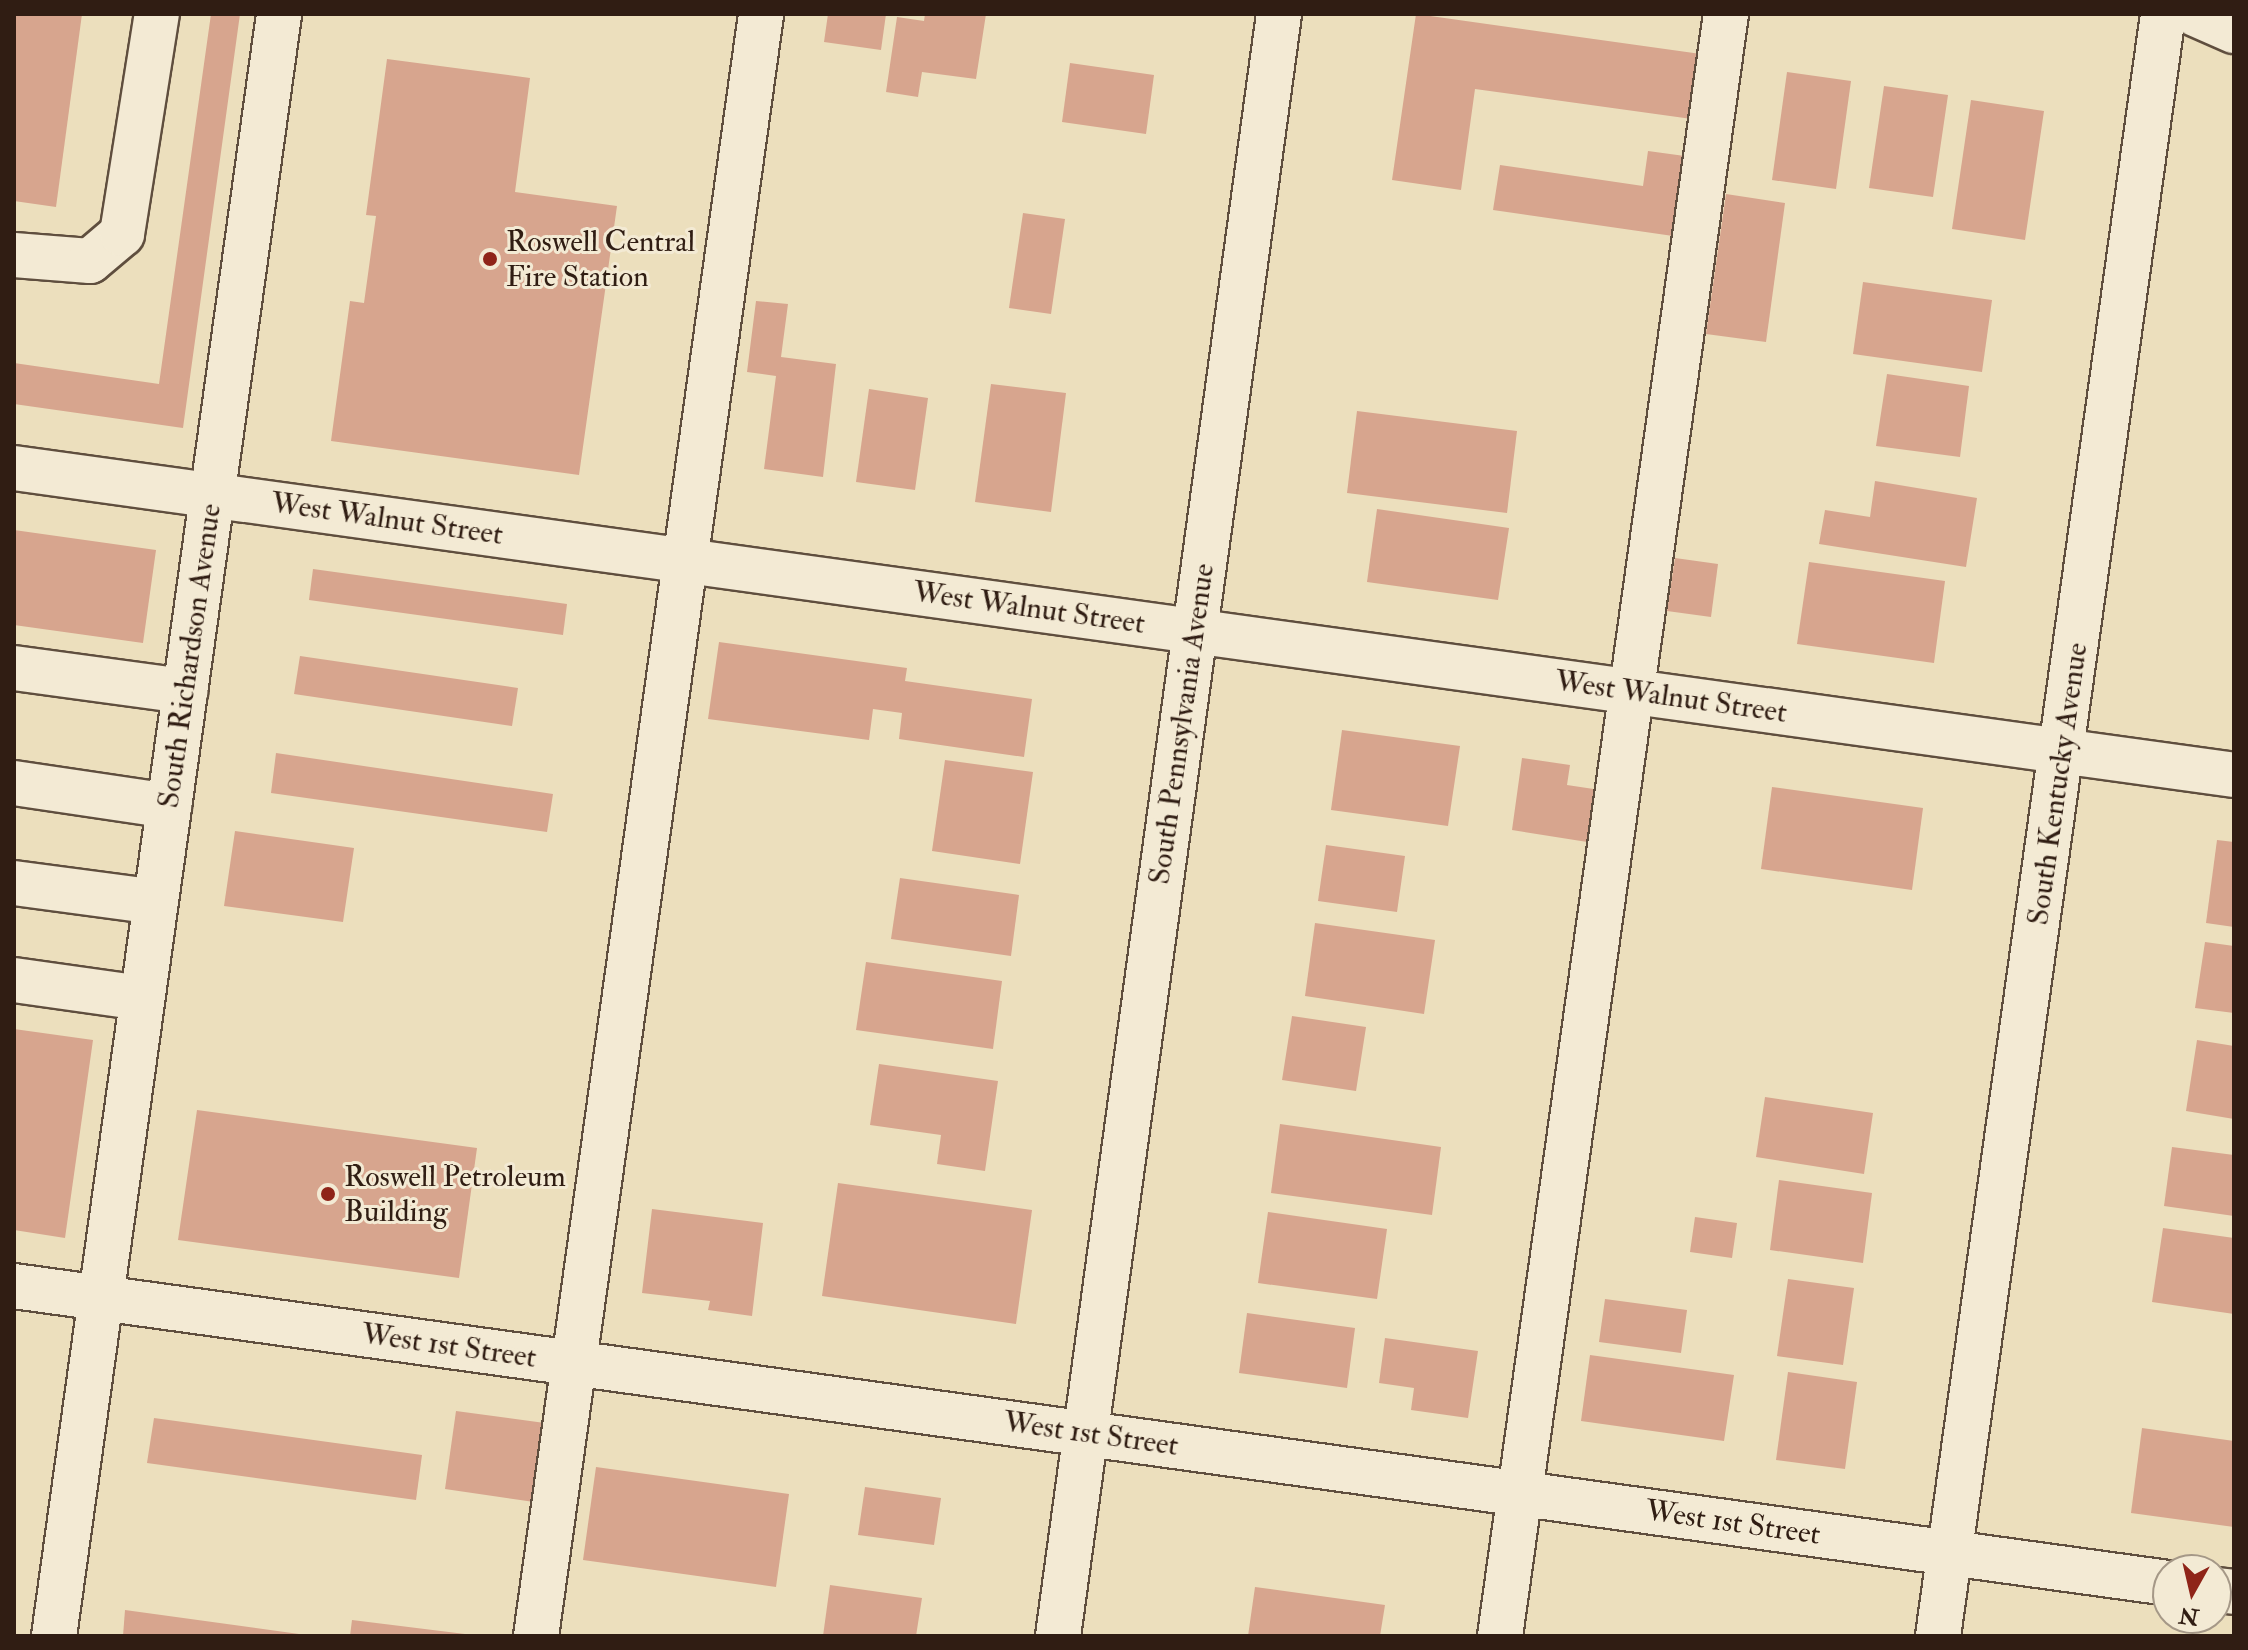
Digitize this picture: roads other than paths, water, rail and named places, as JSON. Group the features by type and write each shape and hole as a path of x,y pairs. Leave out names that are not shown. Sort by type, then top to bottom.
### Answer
{"street":[{"path":"14,255 90,261 122,234 157,14"},
{"name":"South Richardson Avenue","path":"54,1636 279,14"},
{"path":"536,1636 761,14"},
{"name":"South Pennsylvania Avenue","path":"1058,1636 1279,14"},
{"path":"1500,1636 1726,14"},
{"name":"South Kentucky Avenue","path":"1938,1636 2163,14"},
{"path":"2195,14 2234,31"},
{"name":"West Walnut Street","path":"14,468 2234,775"},
{"path":"14,668 185,691"},
{"path":"14,783 169,806"},
{"path":"14,883 156,902"},
{"path":"14,980 142,998"},
{"name":"West 1st Street","path":"14,1286 2152,1581"}],"place":[{"name":"Roswell Central Fire Station","path":"490,259"},
{"name":"Roswell Petroleum Building","path":"328,1194"}]}
